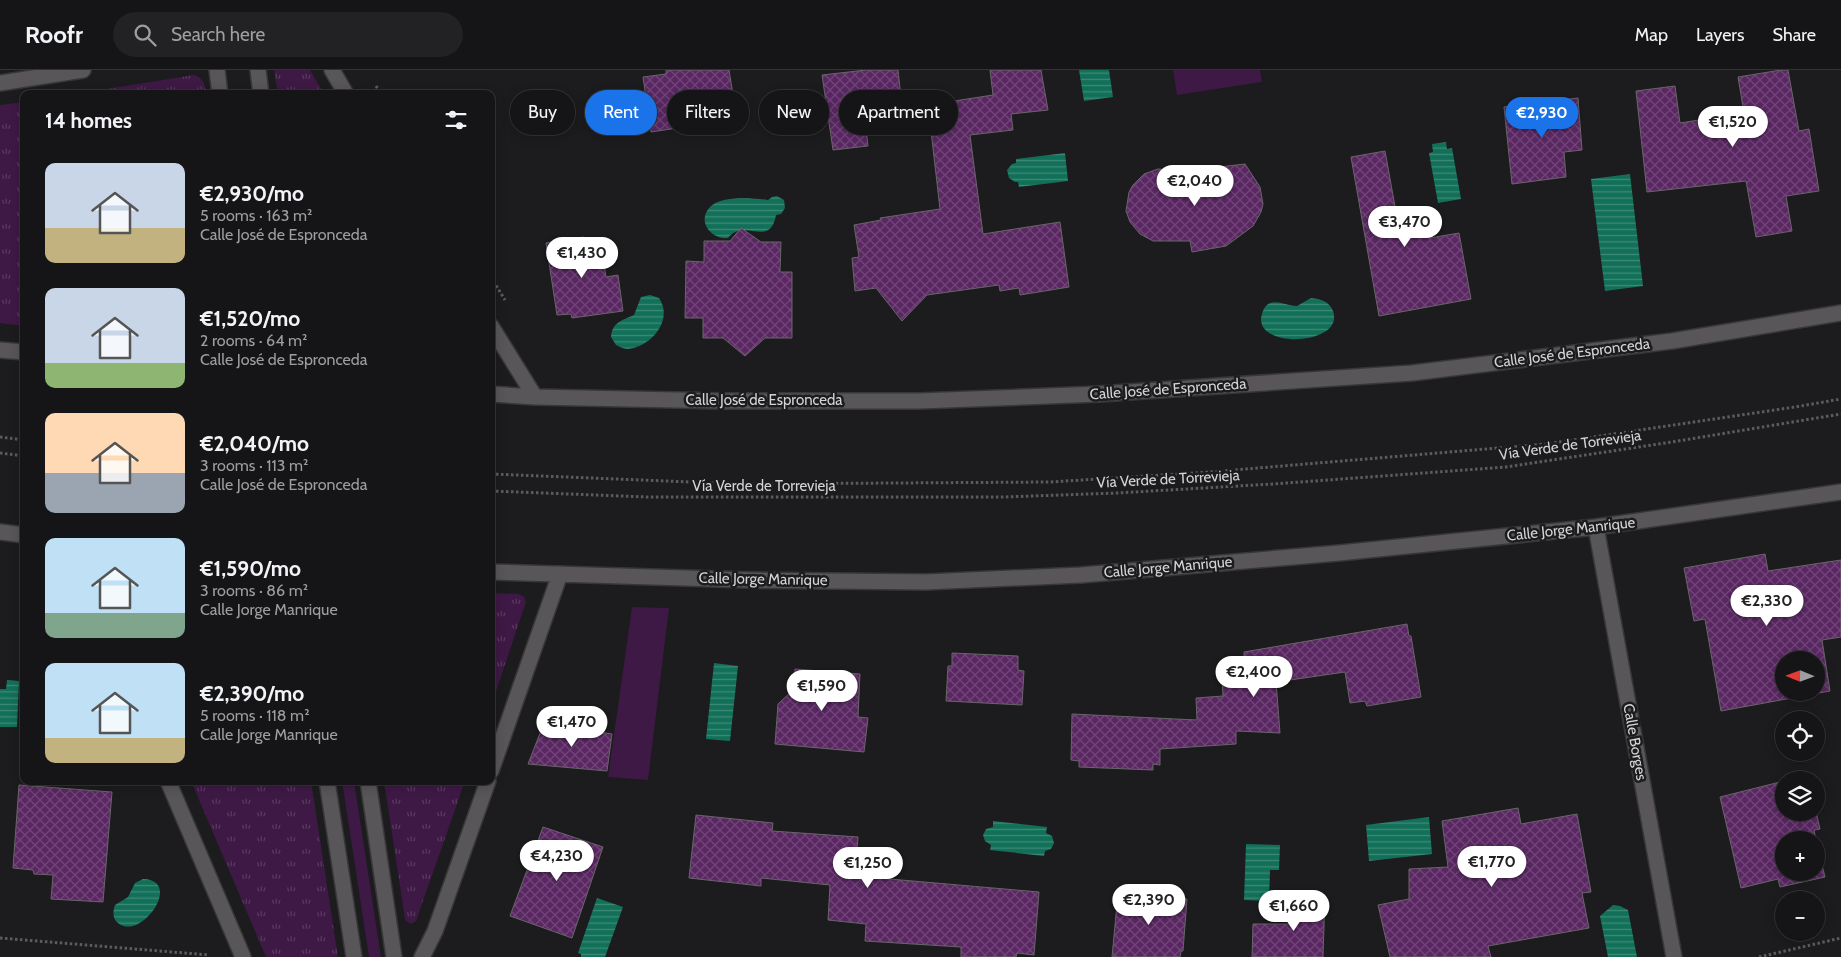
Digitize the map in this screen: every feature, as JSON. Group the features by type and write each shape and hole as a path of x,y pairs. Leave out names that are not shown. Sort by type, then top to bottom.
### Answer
{"street":[{"path":"0,82 82,70"},
{"path":"217,70 220,90"},
{"path":"258,70 261,90"},
{"path":"332,70 344,90"},
{"name":"Calle José de Espronceda","path":"495,394 535,397 723,401 919,401 1109,393 1412,372 1672,342 1841,313"},
{"path":"495,332 535,397"},
{"path":"0,350 20,352"},
{"name":"Calle Jorge Manrique","path":"495,572 749,580 935,581 1090,574 1339,553 1596,527 1841,492"},
{"name":"Calle Borges","path":"1596,527 1674,957"},
{"path":"0,532 20,534"},
{"path":"495,760 560,574"},
{"path":"170,785 243,957"},
{"path":"327,785 354,957"},
{"path":"369,785 394,957"},
{"path":"422,957 436,931 487,785"}],"path":[{"path":"495,284 507,303"},
{"path":"495,474 741,484 1050,482 1210,472 1546,444 1841,399"},
{"name":"Vía Verde de Torrevieja","path":"495,491 647,496 813,497 1004,497 1116,493 1506,467 1662,444 1841,414"},
{"path":"0,437 20,440"},
{"path":"0,453 20,456"},
{"path":"0,938 214,954"},
{"path":"1759,957 1841,938"}],"green space":[{"path":"274,70 310,70 322,90 277,90"},
{"path":"1173,70 1260,70 1262,82 1177,95"},
{"path":"194,75 202,80 205,90 100,90"},
{"path":"20,102 20,326 0,323 0,105"},
{"path":"495,593 519,594 524,597 526,602 495,694"},
{"path":"632,607 669,608 648,780 608,777"},
{"path":"193,785 312,785 338,957 266,957"},
{"path":"343,785 355,785 381,957 369,957"},
{"path":"385,785 464,785 416,921 411,924 405,919"}],"shaded area":[{"path":"1079,70 1109,70 1113,97 1084,101"},
{"path":"1446,142 1447,149 1452,148 1461,199 1438,203 1429,153 1433,152 1432,144"},
{"path":"1065,153 1068,181 1019,187 1018,182 1009,178 1007,170 1012,164 1016,163 1016,159"},
{"path":"1630,174 1643,286 1605,291 1591,179"},
{"path":"777,196 784,200 785,208 781,214 776,215 773,225 768,230 762,232 741,230 734,232 728,238 722,238 712,233 705,224 706,213 715,203 737,198 768,200"},
{"path":"650,295 659,298 663,306 664,315 658,331 652,338 637,347 626,349 616,345 611,337 613,328 622,320 634,315 641,297"},
{"path":"1311,298 1324,301 1333,311 1333,323 1325,332 1312,337 1281,338 1269,333 1262,324 1263,311 1269,303 1278,302 1297,306"},
{"path":"714,663 738,666 730,741 706,739"},
{"path":"7,680 19,681 17,727 0,727 0,689 6,689"},
{"path":"1429,817 1432,854 1369,861 1366,825"},
{"path":"993,821 1047,827 1046,833 1052,836 1054,843 1051,849 1045,851 1044,856 990,850 991,845 985,841 983,835 986,829 993,827"},
{"path":"1246,844 1280,845 1279,870 1270,870 1269,901 1244,900"},
{"path":"143,879 155,882 160,889 159,898 154,908 147,918 137,924 127,927 118,923 114,914 115,905 128,897 135,883"},
{"path":"597,898 623,907 605,957 581,957 581,954 578,953"},
{"path":"1613,905 1628,910 1637,957 1608,957 1600,916"}],"building":[{"path":"666,70 729,70 732,90 667,90 667,130 657,131 657,90 645,90 643,77 666,74"},
{"path":"866,70 898,70 900,90 839,90 839,135 867,135 868,146 833,150 829,123 829,90 824,90 822,75"},
{"path":"990,70 1041,70 1048,110 1011,114 1013,130 970,135 983,234 1060,222 1069,287 1020,295 1019,288 1000,291 999,285 927,295 902,321 876,288 855,291 852,258 859,257 854,225 881,220 880,218 940,209 931,135 958,135 958,100 993,95"},
{"path":"1788,70 1799,131 1809,129 1819,191 1786,196 1792,231 1756,237 1746,181 1647,192 1636,91 1675,86 1680,123 1744,113 1738,77"},
{"path":"1578,98 1582,150 1564,152 1566,177 1512,184 1504,107"},
{"path":"1385,151 1398,223 1426,218 1430,238 1459,233 1471,299 1379,316 1351,157"},
{"path":"1245,164 1260,187 1263,204 1253,226 1226,246 1192,252 1190,241 1153,241 1140,234 1130,222 1126,211 1129,192 1144,174 1158,169 1173,170 1223,189 1219,167"},
{"path":"741,228 761,242 781,242 780,272 792,272 792,338 765,338 745,356 723,338 703,338 703,318 685,318 686,261 704,262 704,241 730,241"},
{"path":"584,237 586,242 600,240 606,277 618,275 623,311 572,318 571,314 557,315 546,243"},
{"path":"1765,554 1768,571 1841,560 1841,637 1822,640 1824,651 1775,651 1776,701 1721,711 1705,619 1694,621 1684,568"},
{"path":"1407,624 1409,636 1411,636 1421,697 1367,706 1365,701 1350,703 1345,672 1276,682 1280,733 1236,731 1236,744 1160,749 1160,765 1153,764 1153,770 1079,767 1079,761 1071,760 1072,714 1197,720 1196,698 1223,696 1221,662 1244,661 1244,652"},
{"path":"952,653 1018,656 1018,670 1024,671 1022,705 946,701 948,666 952,666"},
{"path":"1825,659 1830,691 1825,692"},
{"path":"795,669 860,674 858,717 868,718 864,752 775,744 778,704 794,689"},
{"path":"544,723 612,734 607,771 528,764"},
{"path":"1775,783 1775,821 1818,821 1820,829 1814,831 1775,831 1775,880 1741,888 1720,797"},
{"path":"19,785 112,792 103,902 51,899 53,875 34,874 33,870 13,868"},
{"path":"1518,808 1521,824 1577,814 1591,892 1582,893 1589,928 1488,946 1491,957 1390,957 1378,905 1409,899 1409,869 1448,867 1442,821"},
{"path":"696,815 773,823 772,831 858,837 855,876 1039,892 1034,955 1017,953 1016,957 961,957 961,947 865,941 866,924 828,920 830,885 761,878 761,886 689,878"},
{"path":"543,827 603,847 572,938 510,916"},
{"path":"1778,881 1807,881 1780,887"},
{"path":"1118,893 1187,899 1183,951 1181,951 1180,957 1112,957"},
{"path":"1293,895 1325,895 1323,957 1252,957 1253,924 1292,924"}]}
